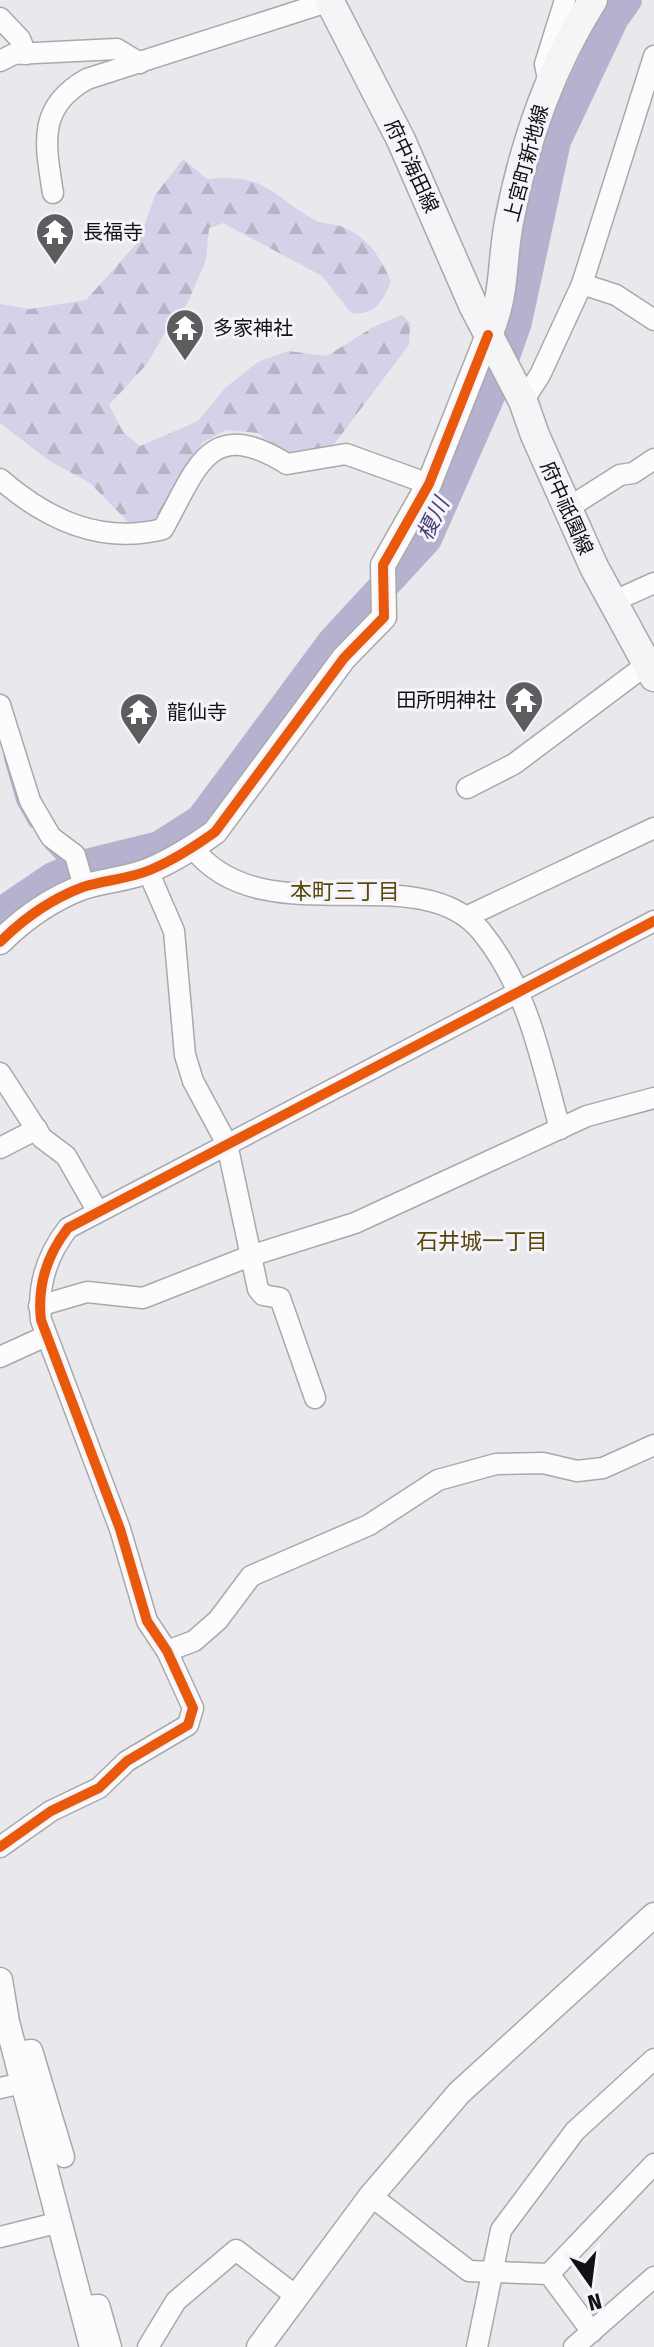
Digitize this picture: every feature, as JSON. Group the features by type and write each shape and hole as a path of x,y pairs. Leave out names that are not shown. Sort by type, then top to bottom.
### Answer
{"main road":[{"name":"上宮町新地線","path":"505,366 500,307 509,225 527,144 549,82 593,0"},
{"name":"府中海田線","path":"329,1 401,140 505,366"},
{"name":"府中祇園線","path":"505,366 612,602 650,671"}],"street":[{"path":"549,82 545,64 565,0"},
{"path":"53,193 47,152 53,106 66,91 87,79 329,1"},
{"path":"0,18 20,39 26,54"},
{"path":"0,61 26,54 117,49 140,63"},
{"path":"0,942 20,922 84,887 148,871 193,848 215,832 344,658 384,617 383,565 429,484 505,366 540,375 582,284 654,56"},
{"path":"582,284 616,295 654,320"},
{"path":"0,479 32,506 73,526 148,533 163,529 210,451 232,443 259,446 287,464 346,454 429,484"},
{"path":"568,508 620,475 633,473 654,459"},
{"path":"612,602 654,583"},
{"path":"467,788 514,764 650,671"},
{"path":"0,705 30,801 51,837 75,855 84,887"},
{"path":"466,917 654,828"},
{"path":"193,848 210,869 277,891 323,897 397,896 441,902 466,917 481,931 528,1011 560,1129"},
{"path":"148,871 174,931 185,1055 193,1081 227,1144 258,1289 263,1295 280,1298 290,1319 315,1398"},
{"path":"0,1847 51,1811 99,1788 127,1761 188,1725 193,1708 167,1651 147,1621 120,1529 46,1336 39,1306 50,1251 68,1228 654,921"},
{"path":"0,1073 42,1138 66,1156 98,1212"},
{"path":"39,1306 87,1292 143,1298 250,1256 355,1223 587,1116 654,1098"},
{"path":"0,1148 37,1129"},
{"path":"0,1357 46,1336"},
{"path":"167,1651 194,1641 218,1620 251,1576 369,1525 438,1480 496,1464 543,1463 577,1471 603,1468 654,1445"},
{"path":"259,2347 371,2196 459,2093 654,1915"},
{"path":"0,1980 15,2052 12,2086 60,2222 92,2347"},
{"path":"15,2052 32,2050 64,2157"},
{"path":"477,2347 501,2230 575,2131 654,2059"},
{"path":"371,2196 469,2271 549,2274 654,2164"},
{"path":"0,2237 60,2222"},
{"path":"148,2347 176,2301 236,2250 296,2296"},
{"path":"549,2274 552,2283 592,2332"},
{"path":"574,2347 654,2277"},
{"path":"81,2306 99,2305 111,2347"}],"green space":[{"path":"183,159 207,179 255,182 317,221 352,232 373,249 391,281 377,306 366,312 351,313 322,276 223,223 209,228 206,260 187,304 169,326 147,364 109,405 123,432 140,446 198,421 225,388 258,362 288,351 327,356 373,327 402,315 410,323 409,345 335,443 315,456 289,457 258,433 226,430 202,443 164,516 151,525 129,523 90,483 48,460 0,423 0,304 30,309 86,300 139,241 155,195"}],"waterway":[{"name":"榎川","path":"0,913 53,877 86,864 159,846 201,819 332,642 427,539 495,385 517,322 556,141 614,18 627,0"},
{"path":"6,757 19,802 32,825"},
{"path":"47,846 70,870"}],"cycle path":[{"path":"0,942 28,917 60,897 83,887 150,870 184,853 215,832 344,658 384,617 383,565 429,484 488,335"},
{"path":"0,1847 51,1811 99,1788 127,1761 188,1725 193,1708 167,1651 147,1621 120,1529 41,1320 45,1271 68,1228 654,921"}],"place":[{"name":"長福寺","path":"55,266"},
{"name":"多家神社","path":"185,362"},
{"name":"田所明神社","path":"524,734"},
{"name":"龍仙寺","path":"139,746"}],"district":[{"name":"本町三丁目","path":"345,891"},
{"name":"石井城一丁目","path":"482,1241"}]}
